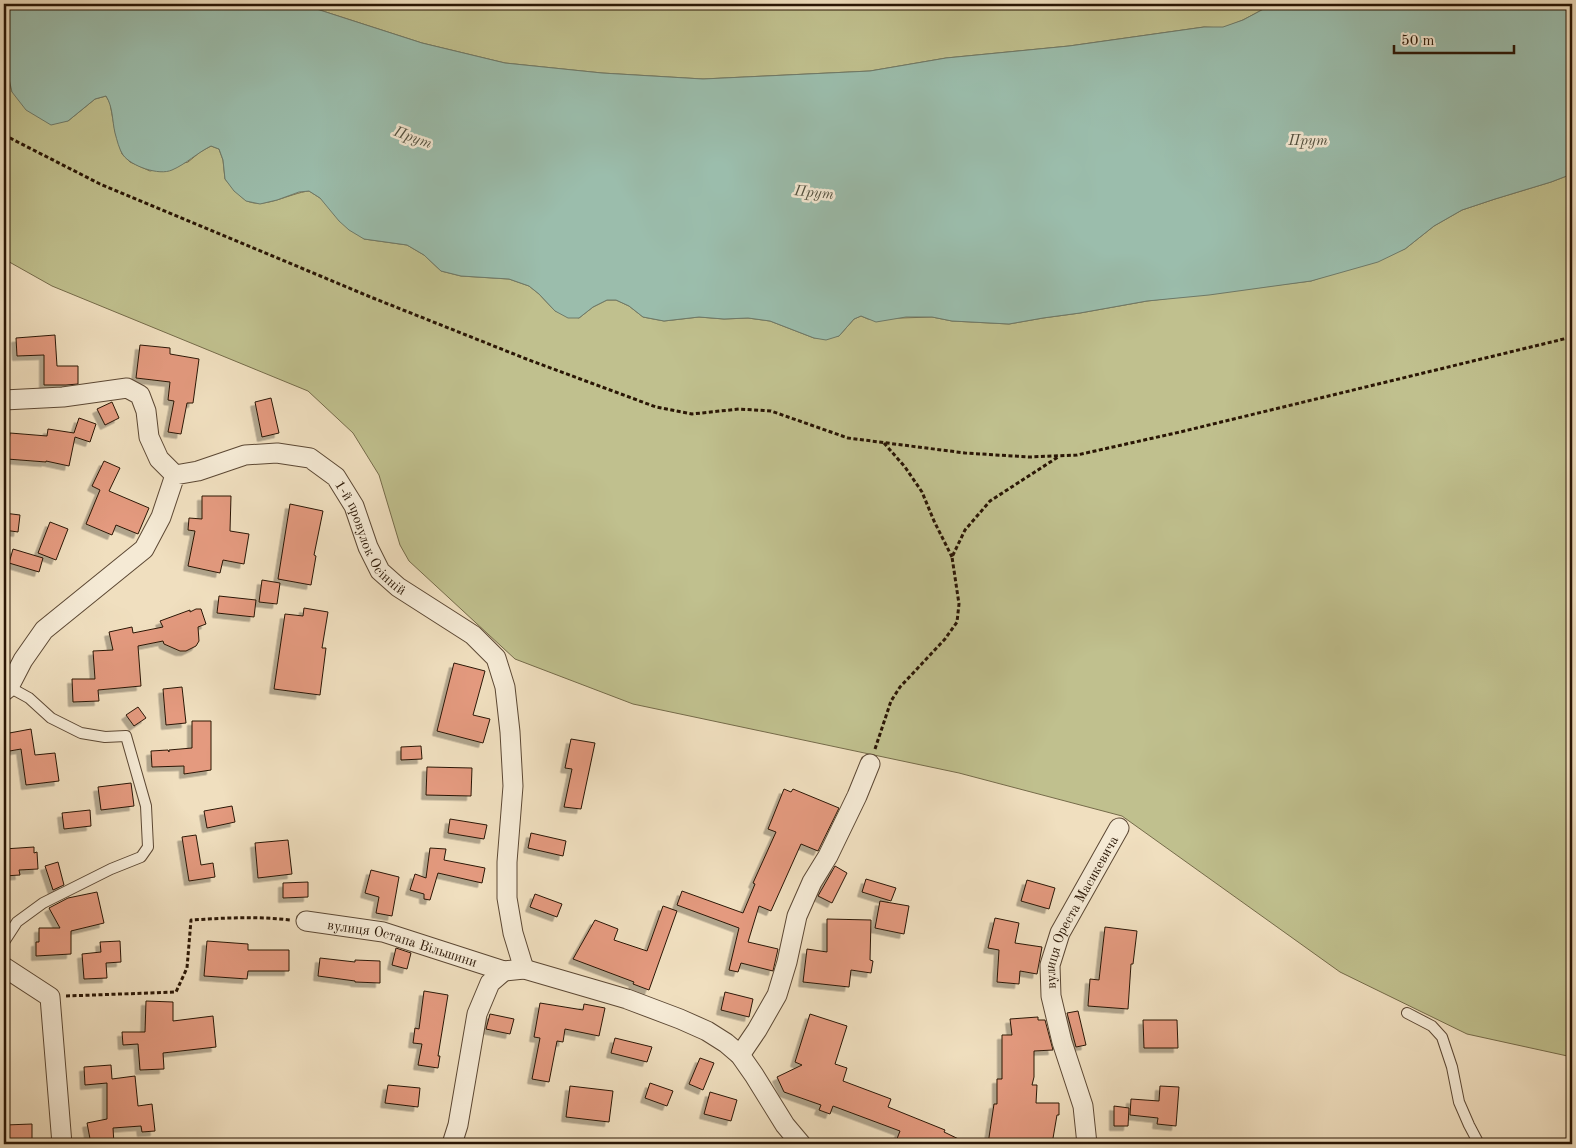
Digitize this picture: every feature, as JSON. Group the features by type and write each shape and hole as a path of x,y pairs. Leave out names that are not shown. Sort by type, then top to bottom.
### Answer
{"street":[{"path":"4,400 64,397 127,388 140,395 146,411 149,437 159,459 175,475 161,516 144,549 44,630 6,689"},
{"name":"1-й провулок Осінній","path":"175,475 198,471 245,455 277,453 310,458 336,476 354,506 368,548 380,571 398,587 473,635 496,658 505,687 513,786 507,862 507,898 513,933 524,969"},
{"path":"740,1055 777,995 787,962 797,916 812,882 828,856 857,796 870,764"},
{"name":"вулиця Ореста Масикевича","path":"1087,1144 1083,1106 1062,1042 1051,996 1050,965 1060,933 1119,828"},
{"name":"вулиця Остапа Вільшини","path":"306,921 383,932 504,971 524,969 627,999 707,1031 726,1042 740,1055 754,1074 785,1125 801,1144"},
{"path":"4,967 50,998 62,1144"},
{"path":"452,1144 458,1125 477,1014 490,983 504,971"}],"lane":[{"path":"4,942 17,922 43,903 111,869 141,857 148,847 146,806 126,736 105,737 81,732 51,718 29,698 6,689"},
{"path":"1407,1013 1432,1026 1442,1037 1452,1067 1459,1102 1479,1144"}],"path":[{"path":"4,135 100,184 364,294 529,360 656,407 692,414 739,410 771,411 848,438 884,443 1029,458 1077,455 1180,432 1572,337"},
{"path":"870,764 882,733 891,701 900,687 945,640 957,622 959,604 952,557 922,492 905,467 884,443"},
{"path":"952,557 965,530 990,501 1059,456"},
{"name":"вулиця Остапа Вільшини","path":"50,998 74,995 176,992 187,968 191,920 235,917 306,921"}],"green space":[{"path":"301,4 1273,4 1223,28 1204,27 1069,46 946,58 870,71 703,79 602,73 505,63 422,43"},
{"path":"4,57 12,92 68,121 95,99 106,96 110,103 115,131 122,154 130,162 150,171 188,162 211,146 219,149 223,160 225,179 247,201 254,203 270,202 309,191 320,198 364,239 407,245 424,255 441,271 461,276 509,279 529,286 555,311 579,318 593,307 607,300 616,300 629,306 643,317 664,321 699,317 748,318 770,321 814,338 839,336 854,319 861,316 868,319 932,317 952,321 1009,324 1147,301 1311,281 1405,249 1434,226 1462,210 1572,174 1572,1057 1467,1034 1340,972 1122,816 959,773 633,704 515,659 409,561 400,545 379,475 353,433 308,391 52,286 4,259"}],"water":[{"name":"Прут","path":"4,4 301,4 422,43 505,63 602,73 703,79 870,71 946,58 1069,46 1204,27 1223,27 1243,20 1273,4 1572,4 1572,174 1462,210 1434,226 1405,249 1378,262 1311,281 1209,295 1147,301 1009,324 952,321 932,317 906,317 876,322 861,316 854,319 839,336 826,340 814,338 770,321 748,318 699,317 664,321 643,317 629,306 616,300 607,300 593,307 579,318 568,318 555,311 529,286 509,279 461,276 441,271 424,255 407,245 364,239 349,230 320,198 309,191 299,192 260,204 246,201 234,191 225,179 223,160 219,149 211,146 182,165 166,172 153,171 132,163 120,150 110,105 106,96 95,99 68,121 51,125 26,110 12,92 4,57"}],"building":[{"path":"55,335 57,366 78,366 78,384 44,385 44,355 17,356 16,338"},
{"path":"140,345 170,348 170,354 199,359 193,403 187,403 181,434 168,432 174,401 168,400 170,382 136,378"},
{"path":"271,398 279,433 262,437 255,402"},
{"path":"112,402 119,418 105,425 97,409"},
{"path":"79,418 96,424 90,442 75,437 69,466 46,461 7,459 10,433 47,436 48,429 74,433"},
{"path":"104,461 120,468 109,491 149,508 138,534 116,525 112,535 86,524 100,490 92,486"},
{"path":"202,496 231,496 230,531 249,534 244,564 223,560 220,573 188,566 195,531 188,530 189,518 202,519"},
{"path":"290,504 323,511 314,555 316,556 311,585 278,579"},
{"path":"4,513 20,515 18,532 4,530"},
{"path":"50,522 68,529 56,560 38,553"},
{"path":"13,549 43,558 39,572 9,563"},
{"path":"262,580 280,583 277,604 259,602"},
{"path":"219,596 256,600 254,617 217,613"},
{"path":"304,608 328,612 322,648 326,648 320,695 274,689 285,614 303,616"},
{"path":"201,609 206,624 198,627 199,641 196,646 186,651 180,651 164,644 163,641 138,646 141,686 98,690 99,701 73,702 72,679 95,679 93,651 113,650 109,632 132,627 133,633 163,627 160,621"},
{"path":"454,663 485,671 473,715 490,719 483,743 437,731"},
{"path":"182,687 186,723 166,725 163,689"},
{"path":"138,707 146,718 134,726 126,715"},
{"path":"192,721 211,721 211,770 184,774 184,766 152,767 151,751 168,750 169,752 169,750 192,748"},
{"path":"31,729 35,755 55,753 59,781 26,785 21,749 4,752 4,734"},
{"path":"571,739 595,743 581,809 564,807 572,769 565,768"},
{"path":"421,746 422,759 401,760 401,747"},
{"path":"427,767 472,768 471,796 426,795"},
{"path":"131,783 134,806 101,810 98,787"},
{"path":"784,789 791,792 793,789 839,808 818,851 801,844 771,911 759,906 748,942 778,949 773,971 741,963 738,972 729,970 739,928 677,905 682,891 743,913 755,884 753,883 776,832 768,829"},
{"path":"232,806 235,822 207,828 204,811"},
{"path":"90,810 91,826 64,829 62,813"},
{"path":"450,819 487,825 484,839 448,833"},
{"path":"531,833 566,841 563,856 528,848"},
{"path":"196,835 201,865 213,863 215,877 189,881 182,837"},
{"path":"288,840 292,874 258,878 255,843"},
{"path":"34,847 34,853 37,852 38,869 19,870 20,875 4,876 4,849"},
{"path":"430,848 446,849 444,860 485,868 482,883 438,873 430,900 424,899 424,894 410,890 415,874 426,878"},
{"path":"58,862 64,885 53,890 45,866"},
{"path":"835,866 847,873 832,903 818,896"},
{"path":"371,870 399,877 392,916 376,913 379,897 365,893"},
{"path":"866,879 896,888 891,901 862,892"},
{"path":"1027,880 1055,888 1049,909 1021,901"},
{"path":"308,882 308,897 283,898 283,883"},
{"path":"97,892 104,923 71,931 71,954 36,956 39,928 60,928 49,908 68,898"},
{"path":"535,894 562,904 557,917 530,907"},
{"path":"880,901 909,906 904,934 875,928"},
{"path":"663,906 677,911 649,990 633,984 634,982 573,959 595,920 618,929 614,940 647,951"},
{"path":"995,918 1019,923 1015,943 1042,947 1037,974 1020,971 1019,984 997,982 999,950 988,948"},
{"path":"827,919 871,920 870,960 873,961 871,973 851,970 849,987 803,982 807,949 827,952"},
{"path":"1105,927 1137,931 1133,964 1131,964 1128,1009 1088,1006 1090,979 1099,980"},
{"path":"120,941 121,962 106,963 107,978 84,979 82,954 101,952 100,942"},
{"path":"207,941 248,944 248,950 289,950 289,971 248,971 247,979 204,976"},
{"path":"396,948 411,953 407,969 392,965"},
{"path":"320,958 355,962 355,960 380,961 380,983 355,982 318,976"},
{"path":"424,991 448,995 438,1056 440,1056 438,1068 418,1065 422,1044 413,1043 415,1028 419,1029"},
{"path":"725,992 753,999 749,1017 721,1010"},
{"path":"146,1001 173,1002 173,1021 213,1016 216,1047 163,1053 164,1069 140,1070 138,1044 123,1045 122,1032 145,1032"},
{"path":"540,1003 583,1010 584,1004 605,1008 599,1036 565,1029 563,1042 557,1041 549,1082 532,1079 540,1038 534,1037"},
{"path":"1078,1011 1086,1045 1076,1047 1067,1013"},
{"path":"490,1014 514,1019 510,1034 486,1029"},
{"path":"810,1014 847,1026 835,1064 847,1068 843,1081 891,1099 888,1107 945,1130 944,1132 969,1144 895,1144 900,1131 833,1106 830,1114 819,1110 821,1105 784,1092 777,1077 802,1065 795,1062"},
{"path":"1038,1017 1038,1020 1045,1020 1053,1050 1034,1051 1034,1077 1032,1085 1037,1085 1036,1103 1059,1103 1059,1115 1057,1115 1052,1144 988,1144 994,1104 997,1104 997,1079 1002,1079 1002,1035 1012,1035 1010,1019"},
{"path":"1143,1020 1177,1020 1178,1048 1144,1048"},
{"path":"615,1038 652,1047 647,1062 611,1053"},
{"path":"700,1058 714,1063 703,1090 689,1084"},
{"path":"111,1065 112,1079 135,1076 138,1106 152,1104 155,1131 142,1132 141,1126 113,1128 114,1144 91,1144 87,1123 107,1119 107,1083 85,1085 84,1067"},
{"path":"650,1083 673,1091 667,1106 645,1098"},
{"path":"388,1085 420,1088 418,1107 385,1103"},
{"path":"570,1086 613,1091 609,1122 566,1117"},
{"path":"1160,1086 1179,1087 1176,1126 1157,1124 1158,1118 1130,1115 1131,1099 1159,1101"},
{"path":"710,1092 737,1100 731,1121 704,1114"},
{"path":"1114,1106 1129,1108 1128,1126 1114,1126"},
{"path":"32,1124 32,1144 5,1144 5,1125"}]}
